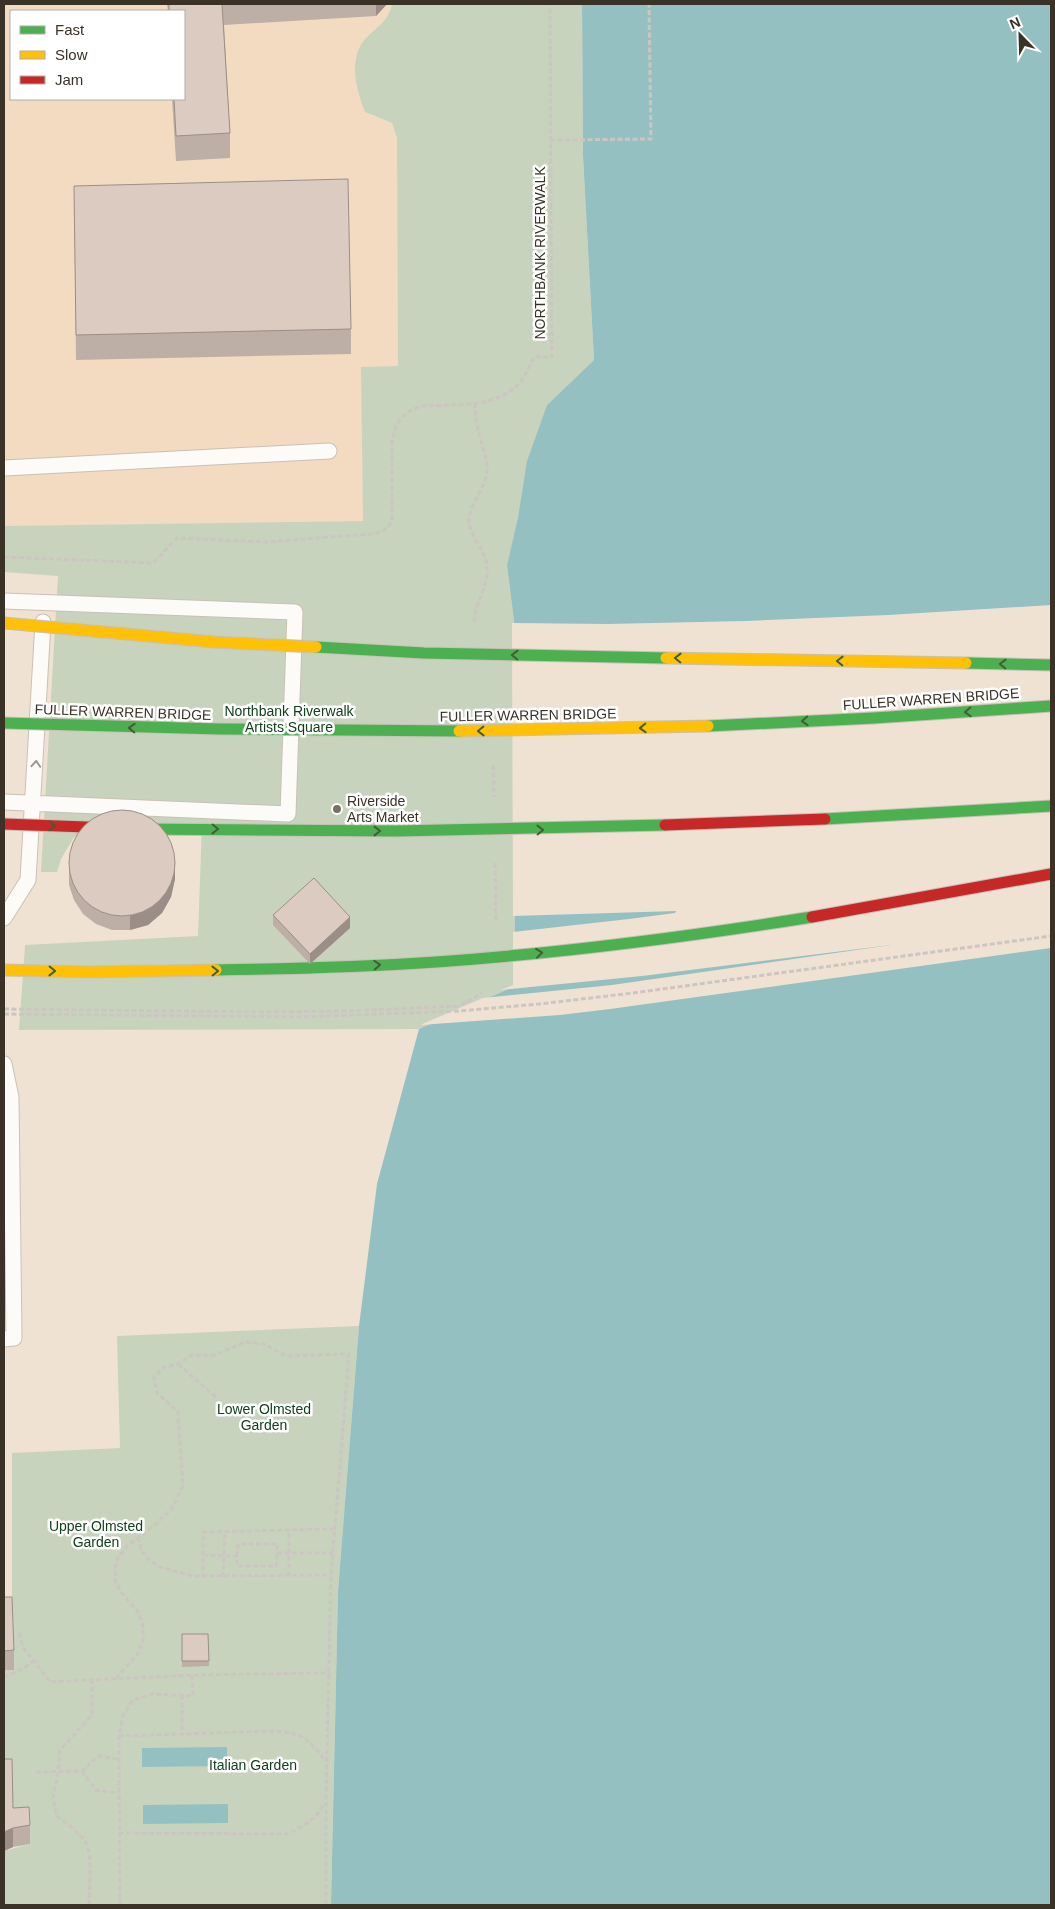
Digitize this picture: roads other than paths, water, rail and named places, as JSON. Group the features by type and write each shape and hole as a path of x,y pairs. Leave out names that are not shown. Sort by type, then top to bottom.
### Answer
{"highway":[{"path":"4,623 214,642 424,653 1051,665"},
{"name":"FULLER WARREN BRIDGE","path":"4,723 304,731 579,730 745,724 1051,706"},
{"path":"4,824 214,830 492,831 786,822 1051,806"},
{"path":"4,970 121,972 281,969 382,965 504,956 629,943 786,921 880,906 1051,874"}],"lane":[{"path":"4,468 328,451"},
{"path":"4,601 296,612 288,814 4,802"},
{"path":"5,911 28,880 44,603"},
{"path":"4,1064 11,1097 14,1338 4,1339"}],"water":[{"path":"582,4 1051,4 1051,1905 331,1905 338,1591 359,1326 377,1184 419,1029 515,986 514,621 507,565 518,518 527,461 547,405 594,360 583,156"},
{"path":"227,1747 227,1766 142,1767 142,1748"},
{"path":"228,1804 228,1823 143,1824 143,1805"}],"place":[{"name":"Riverside Arts Market","path":"337,809"}],"park label":[{"name":"Northbank Riverwalk Artists Square","path":"289,720"},
{"name":"Lower Olmsted Garden","path":"264,1418"},
{"name":"Upper Olmsted Garden","path":"96,1534"},
{"name":"Italian Garden","path":"253,1765"}]}
